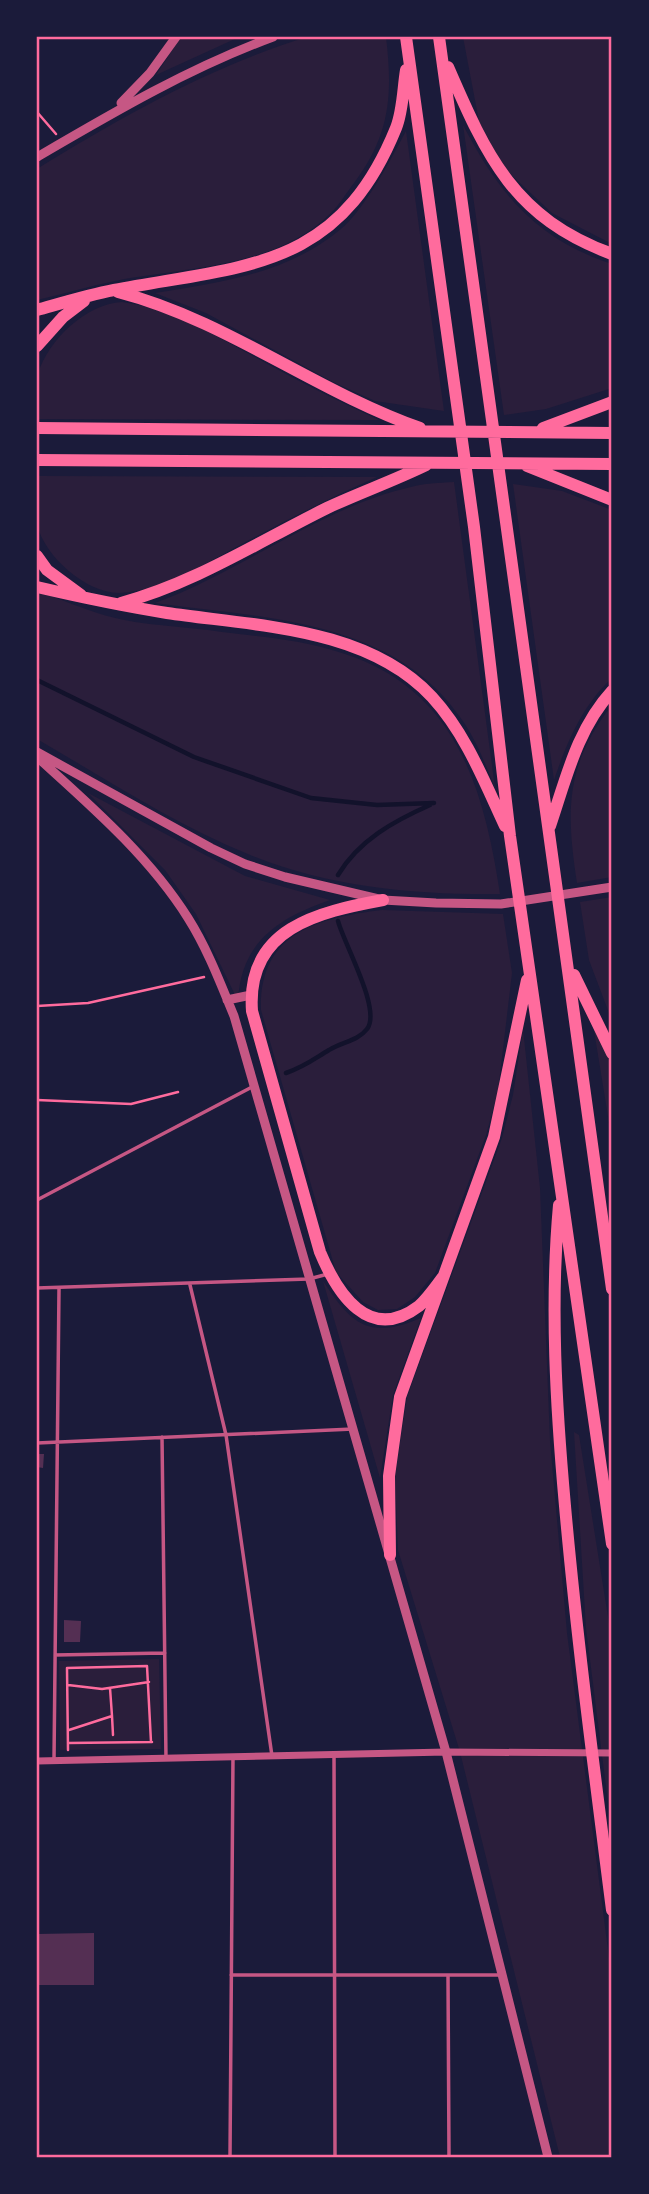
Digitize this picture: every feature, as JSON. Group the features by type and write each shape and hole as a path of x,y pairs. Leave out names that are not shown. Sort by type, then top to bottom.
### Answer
{"highway":[{"path":"406,37 474,527 510,835 612,1544"},
{"path":"439,37 612,1289"},
{"path":"441,52 495,166 551,223 581,242 612,254"},
{"path":"37,310 112,290 254,265 297,248 336,222 373,172 397,126 408,56"},
{"path":"112,290 162,303 192,316 331,390 382,414 430,431"},
{"path":"37,346 63,317 90,296"},
{"path":"526,433 559,424 612,402"},
{"path":"37,428 612,433"},
{"path":"37,460 612,464"},
{"path":"114,605 159,593 188,580 326,509 430,463"},
{"path":"520,463 612,500"},
{"path":"37,556 47,570 84,598"},
{"path":"37,587 114,605 307,634 381,658 431,695 453,722 510,835"},
{"path":"549,829 578,743 593,715 612,691"},
{"path":"383,900 341,908 293,927 263,954 254,973 252,1011 329,1274 349,1304 364,1314 380,1318 401,1316 420,1305 443,1277"},
{"path":"569,964 612,1053"},
{"path":"390,1555 388,1476 400,1397 494,1137 529,970"},
{"path":"598,1179 612,1222"},
{"path":"561,1184 553,1266 559,1440 576,1630 612,1910"}],"street":[{"path":"112,112 150,73 176,37"},
{"path":"37,157 112,112 210,62 273,37"},
{"path":"37,752 245,864 383,900 501,904 612,887"},
{"path":"37,757 83,799 157,875 188,918 217,974 227,1000 446,1752 548,2157"},
{"path":"227,1000 251,995"},
{"path":"37,1760 446,1752 612,1753"}],"lane":[{"path":"37,1200 253,1087"},
{"path":"37,1288 190,1285 309,1279 329,1274"},
{"path":"190,1285 226,1435 272,1756"},
{"path":"54,1760 59,1289"},
{"path":"37,1443 353,1429"},
{"path":"162,1437 166,1758"},
{"path":"55,1655 165,1653"},
{"path":"334,1754 335,2157"},
{"path":"230,2157 233,1756"},
{"path":"231,1975 504,1975"},
{"path":"448,1976 449,2157"}],"path":[{"path":"37,112 64,141"},
{"path":"37,1006 88,1003 217,974"},
{"path":"37,1100 131,1104 178,1092"},
{"path":"66,1760 69,1743 67,1668 147,1666 151,1742"},
{"path":"68,1685 110,1688 149,1682"},
{"path":"110,1688 113,1735"},
{"path":"69,1730 112,1716"},
{"path":"54,1743 166,1742"}],"shaded area":[{"path":"181,37 236,37 237,38 156,75"},
{"path":"307,37 386,37 389,78 382,131 366,165 331,213 309,231 284,245 257,255 200,268 115,281 37,300 37,169 168,94 236,63"},
{"path":"463,37 612,37 612,244 552,213 503,167 479,121"},
{"path":"463,125 491,172 522,211 562,241 585,254 612,264 612,388 546,409 504,415"},
{"path":"406,131 444,411 375,401 333,382 206,313 155,293 253,274 321,244 341,229 359,209"},
{"path":"122,302 160,311 196,326 379,420 37,419 37,379 50,349 70,326 82,317 108,304"},
{"path":"37,476 377,477 301,513 173,580 137,591 119,593 93,587 80,580 57,560 48,548 36,519"},
{"path":"454,482 495,788 484,760 460,717 432,685 399,660 362,642 322,629 238,613 155,603 187,590 345,509 416,486"},
{"path":"513,484 562,491 612,510 612,678 592,700 577,725 554,780"},
{"path":"37,591 107,616 149,624 298,642 342,653 381,669 413,691 438,717 458,747 485,817 500,894 436,893 372,887 278,865 194,829 37,739"},
{"path":"612,705 612,877 577,883 571,811 577,769 585,748"},
{"path":"88,793 245,876 330,900 294,915 266,935 246,963 238,1001 196,914 165,870"},
{"path":"612,897 612,1021 589,960 580,902"},
{"path":"382,910 503,914 512,973 498,1091 486,1135 435,1273 415,1297 397,1309 378,1310 363,1302 336,1272 261,1010 263,984 270,963 281,947 296,934 335,918"},
{"path":"592,1018 612,1068 612,1141"},
{"path":"523,1029 540,1188 550,1441 567,1633 612,1981 612,2157 560,2157 460,1752 398,1550 395,1476 407,1397 502,1138 513,1095"},
{"path":"323,1281 343,1308 363,1324 388,1328 421,1318 393,1395 380,1478"},
{"path":"574,1432 579,1435 612,1642 612,1834 586,1628"},
{"path":"159,1659 161,1749 60,1750 59,1661"}],"building":[{"path":"37,1454 44,1454 43,1468 37,1467"},
{"path":"64,1620 81,1621 80,1642 64,1642"},
{"path":"39,1795 39,1840 37,1840"},
{"path":"94,1933 94,1985 37,1985 37,1934"}],"waterway":[{"path":"37,680 194,757 311,798 377,805 434,803"},
{"path":"338,875 356,852 378,833 430,805"},
{"path":"286,1073 359,1036 367,1029 370,1007 338,921"}]}
